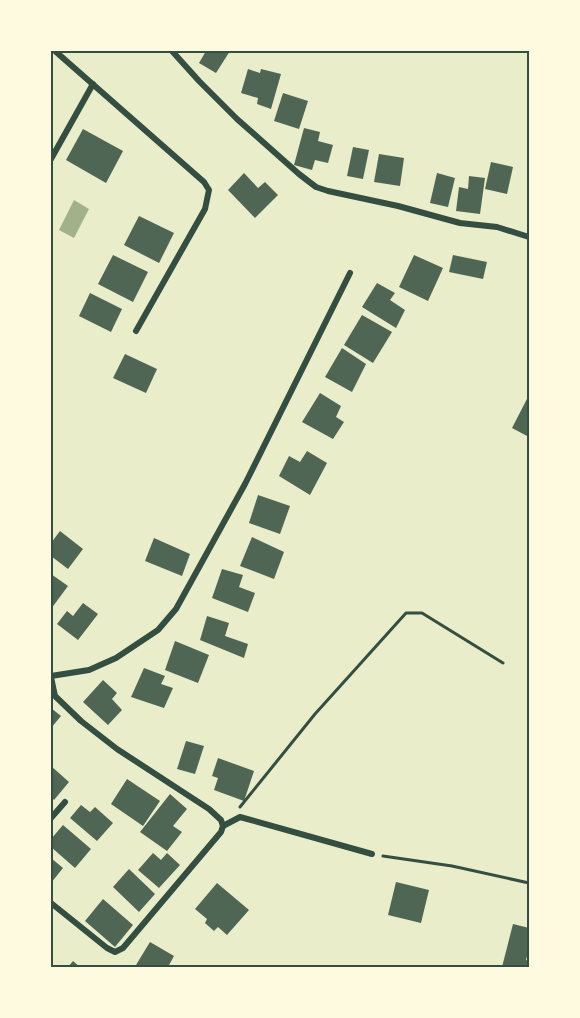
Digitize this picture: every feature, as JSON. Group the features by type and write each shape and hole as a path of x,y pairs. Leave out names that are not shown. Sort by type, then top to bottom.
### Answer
{"street":[{"path":"55,51 204,182 209,189 205,209 136,331"},
{"path":"172,51 237,119 299,174 316,186 460,223 497,228 529,237"},
{"path":"51,159 93,84"},
{"path":"222,829 221,820 209,809 117,749 81,721 55,696 51,676 89,669 116,658 159,630 176,609 245,484 350,273"},
{"path":"51,818 65,802"},
{"path":"51,903 107,948 116,952 123,948 222,829 240,817 372,854"}],"path":[{"path":"238,809 315,714 406,613 422,613 502,663"},
{"path":"372,854 452,866 529,883"}],"shaded area":[{"path":"74,200 89,209 74,238 59,230"}],"building":[{"path":"206,51 230,51 216,73 199,63"},
{"path":"248,69 260,73 261,69 281,74 271,109 257,104 258,98 241,93"},
{"path":"283,93 308,101 299,129 274,121"},
{"path":"304,128 320,132 318,141 333,145 328,163 315,160 312,170 294,165"},
{"path":"83,129 123,151 106,183 66,160"},
{"path":"353,147 369,150 363,179 347,176"},
{"path":"379,154 404,158 400,186 374,182"},
{"path":"491,162 513,167 507,194 485,189"},
{"path":"244,173 258,188 265,182 278,195 255,218 228,190"},
{"path":"437,173 455,178 448,207 430,203"},
{"path":"469,176 485,178 480,214 456,211 459,187 468,189"},
{"path":"139,216 174,233 159,263 124,245"},
{"path":"113,255 148,272 133,302 98,284"},
{"path":"414,255 443,268 428,301 399,287"},
{"path":"453,255 487,262 483,279 449,272"},
{"path":"377,283 395,293 390,300 405,310 396,328 362,307"},
{"path":"90,293 122,309 111,332 79,316"},
{"path":"362,315 392,332 373,363 344,345"},
{"path":"342,348 366,364 352,392 325,377"},
{"path":"125,354 157,369 146,393 113,378"},
{"path":"320,393 341,406 336,417 344,422 333,439 302,422"},
{"path":"529,395 529,437 512,428"},
{"path":"307,451 327,463 310,495 279,476 289,456 300,462"},
{"path":"258,495 290,506 280,534 249,523"},
{"path":"60,531 83,549 68,569 51,556 51,543"},
{"path":"252,537 284,552 274,579 240,566"},
{"path":"154,538 190,554 182,576 145,561"},
{"path":"222,569 243,575 239,587 255,593 248,612 212,598"},
{"path":"51,574 68,586 51,609"},
{"path":"83,603 98,614 78,640 57,624 67,611 73,616"},
{"path":"207,616 229,623 225,636 248,644 244,658 200,640"},
{"path":"175,641 209,655 198,683 165,670"},
{"path":"144,668 165,676 161,684 173,688 164,708 131,697"},
{"path":"103,680 117,693 112,699 122,710 108,725 83,702"},
{"path":"51,708 61,716 51,728"},
{"path":"186,741 204,746 195,774 177,769"},
{"path":"218,758 254,771 244,801 214,790 218,778 212,776"},
{"path":"51,766 69,782 54,800 51,797"},
{"path":"127,779 160,801 143,826 111,804"},
{"path":"170,794 187,809 173,826 182,832 167,851 140,832"},
{"path":"81,805 90,812 95,807 113,823 97,841 70,818"},
{"path":"63,825 91,849 75,868 51,847 51,839"},
{"path":"153,853 161,860 167,853 180,865 159,888 138,870"},
{"path":"51,858 63,868 51,883"},
{"path":"129,869 155,894 139,912 113,887"},
{"path":"396,882 429,890 421,923 388,915"},
{"path":"217,883 249,910 227,935 218,927 214,931 205,923 207,919 195,909"},
{"path":"103,899 133,925 115,947 85,921"},
{"path":"513,924 529,928 529,949 526,960 529,961 529,967 502,967"},
{"path":"150,942 174,956 168,967 139,967 136,965"},
{"path":"73,961 80,967 68,967"}]}
